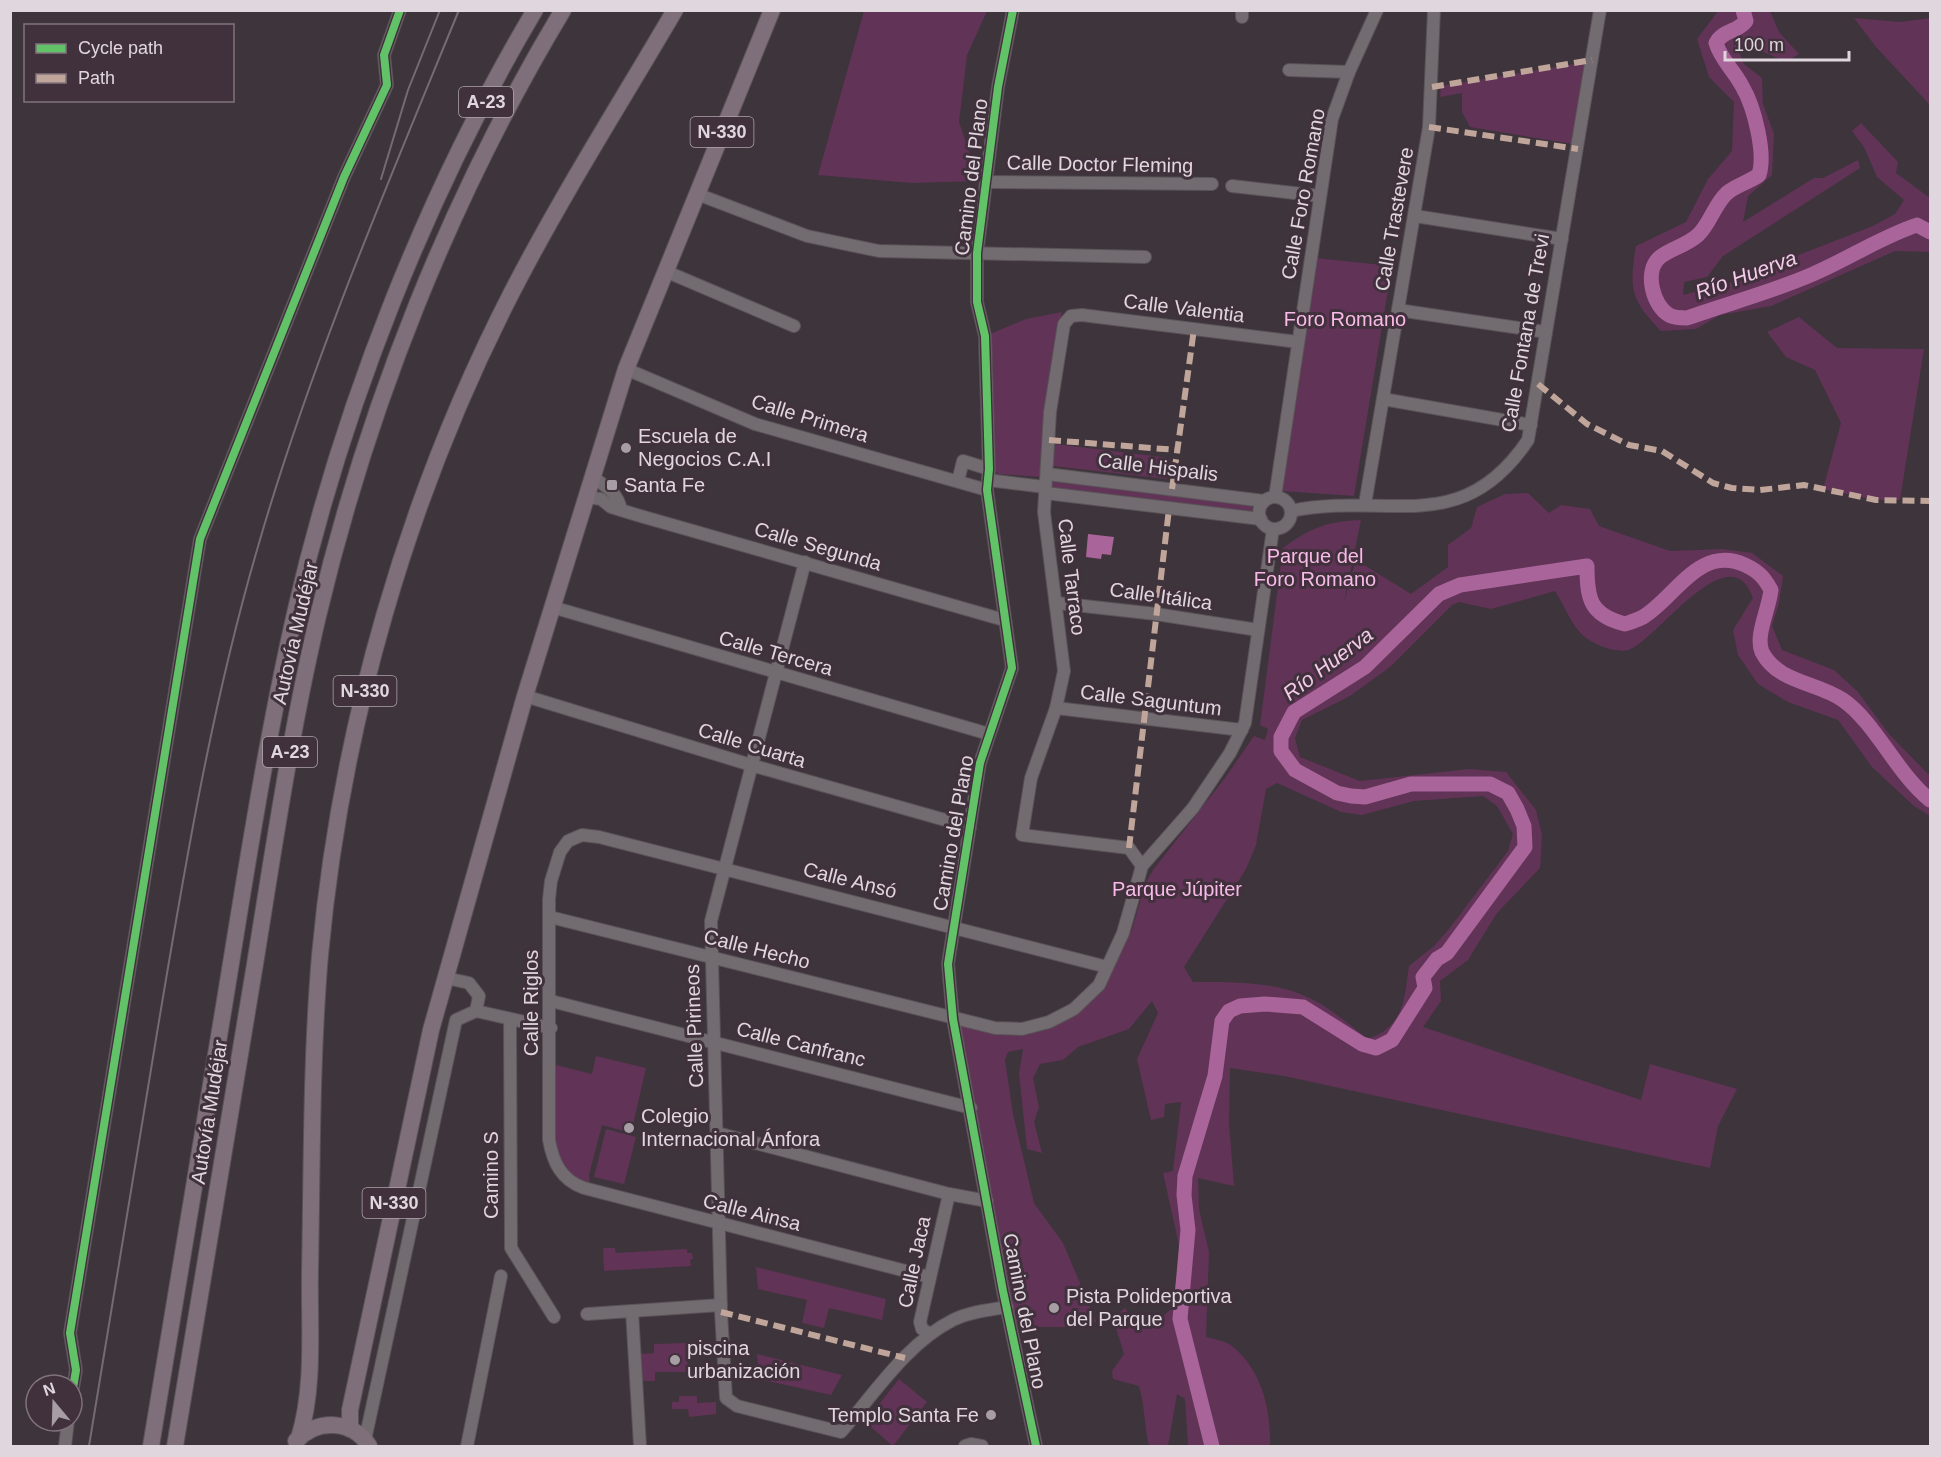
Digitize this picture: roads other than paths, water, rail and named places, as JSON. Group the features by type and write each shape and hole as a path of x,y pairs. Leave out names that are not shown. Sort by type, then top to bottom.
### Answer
{"highway":[{"name":"Autovía Mudéjar","path":"151,1446 264,762 296,608 336,463 380,336 445,182 535,10"},
{"name":"Autovía Mudéjar","path":"175,1446 287,768 319,614 359,469 403,341 467,190 536,55 562,10"},
{"name":"N-330","path":"296,1442 304,1419 308,1358 313,1069 320,956 329,874 343,793 367,680 414,523 458,410 511,294 555,212 675,10"},
{"name":"N-330","path":"296,1442 312,1429 327,1425 350,1429 350,1410 431,1030 525,696 626,369 772,10"},
{"path":"350,1429 367,1443"}],"street":[{"path":"75,1373 70,1333 200,539 344,177 387,85 384,55 400,10"},
{"name":"Camino del Plano","path":"1013,10 998,87 988,182 977,253 977,302 985,336 988,480 1004,620 1012,668 980,764 948,964 953,1019 1007,1307 1036,1446"},
{"name":"Calle Foro Romano","path":"1270,499 1298,342 1332,119 1349,72 1377,10"},
{"name":"Calle Trastevere","path":"1365,504 1430,127 1434,10"},
{"name":"Calle Fontana de Trevi","path":"1292,511 1365,504 1404,508 1432,506 1465,496 1494,479 1515,459 1528,440 1600,10"},
{"path":"1289,70 1349,72"},
{"name":"Calle Doctor Fleming","path":"988,182 1212,184"},
{"path":"1232,186 1320,196"},
{"path":"697,194 817,238 879,251 1145,257"},
{"path":"1415,216 1562,238"},
{"path":"665,271 794,326"},
{"path":"1398,310 1546,332"},
{"name":"Calle Valentia","path":"1066,319 1082,315 1298,342"},
{"name":"Calle Tarraco","path":"1066,319 1050,412 1044,512 1064,671 1056,708 1031,778 1022,835 1129,848"},
{"name":"Calle Primera","path":"626,369 755,424 958,481 988,480"},
{"path":"1383,399 1531,425"},
{"path":"958,481 963,460 988,480"},
{"name":"Calle Hispalis","path":"1047,474 1270,499"},
{"path":"592,477 603,483 615,495 621,510"},
{"name":"Calle Hispalis","path":"988,480 1045,490 1261,519"},
{"name":"Calle Segunda","path":"586,497 601,499 611,507 621,510 1004,620"},
{"path":"1270,499 1284,500 1292,511 1286,525 1272,529 1261,519 1260,510 1270,499"},
{"path":"1129,848 1142,867 1193,808 1242,730 1245,723 1272,529"},
{"name":"Calle Pirineos","path":"805,562 711,921 713,1041 721,1225 721,1305 726,1398 736,1406 841,1432"},
{"name":"Calle Itálica","path":"1057,603 1156,614 1258,630"},
{"name":"Calle Tercera","path":"552,607 989,734"},
{"name":"Calle Cuarta","path":"525,696 751,765 970,827"},
{"name":"Calle Saguntum","path":"1056,708 1242,730"},
{"name":"Calle Ansó","path":"582,835 724,868 1107,967"},
{"name":"Calle Riglos","path":"568,1179 551,1154 549,898 560,852 568,841 582,835"},
{"path":"1129,848 1154,852"},
{"name":"Calle Hecho","path":"550,917 953,1019 1004,1029 1049,1022 1074,1009 1088,996 1107,967 1123,933 1142,867"},
{"path":"446,978 469,983 479,996 476,1011"},
{"name":"Calle Canfranc","path":"551,1001 970,1108"},
{"path":"367,1443 456,1020 476,1011 551,1028"},
{"name":"Camino S","path":"510,1020 511,1248 554,1317"},
{"path":"717,1133 949,1194 987,1201"},
{"name":"Calle Ainsa","path":"568,1179 584,1188 929,1277"},
{"name":"Calle Jaca","path":"930,1334 922,1329 920,1322 949,1194"},
{"path":"467,1446 501,1276"},
{"path":"587,1314 721,1305"},
{"name":"Calle Jaca","path":"841,1432 930,1334 955,1319 1007,1307"},
{"path":"632,1311 640,1446"},
{"path":"965,1446 971,1444 982,1446"}],"waterway":[{"name":"Río Huerva","path":"1743,10 1746,21 1743,25 1723,36 1716,43 1751,105 1760,142 1759,175 1727,193 1698,235 1663,255 1654,264 1652,288 1663,311 1673,317 1687,318 1798,280 1917,225 1930,232"},
{"name":"Río Huerva","path":"1212,1446 1180,1319 1188,1230 1184,1195 1185,1176 1215,1076 1222,1021 1229,1011 1240,1006 1265,1004 1303,1007 1362,1044 1376,1048 1392,1040 1425,988 1423,977 1437,959 1447,953 1525,847 1524,826 1517,809 1508,793 1490,784 1411,784 1365,797 1351,796 1337,793 1295,770 1281,751 1281,737 1294,712 1365,667 1439,594 1460,585 1587,566 1588,588 1593,604 1604,616 1625,624 1643,617 1701,567 1729,560 1754,570 1771,590 1760,638 1762,652 1769,662 1788,676 1833,694 1855,710 1876,734 1907,777 1930,800"}],"railway":[{"path":"381,179 408,90 440,10"},
{"path":"89,1446 188,851 212,730 241,609 278,481 325,345 350,277 459,10"}],"place":[{"name":"Escuela de Negocios C.A.I","path":"626,448"},
{"name":"Santa Fe","path":"612,485"},
{"name":"Colegio Internacional Ánfora","path":"629,1128"},
{"name":"Pista Polideportiva del Parque","path":"1054,1308"},
{"name":"piscina urbanización","path":"675,1360"},
{"name":"Templo Santa Fe","path":"991,1415"}],"park label":[{"name":"Foro Romano","path":"1345,319"},
{"name":"Parque del Foro Romano","path":"1315,568"},
{"name":"Parque Júpiter","path":"1177,889"}]}
